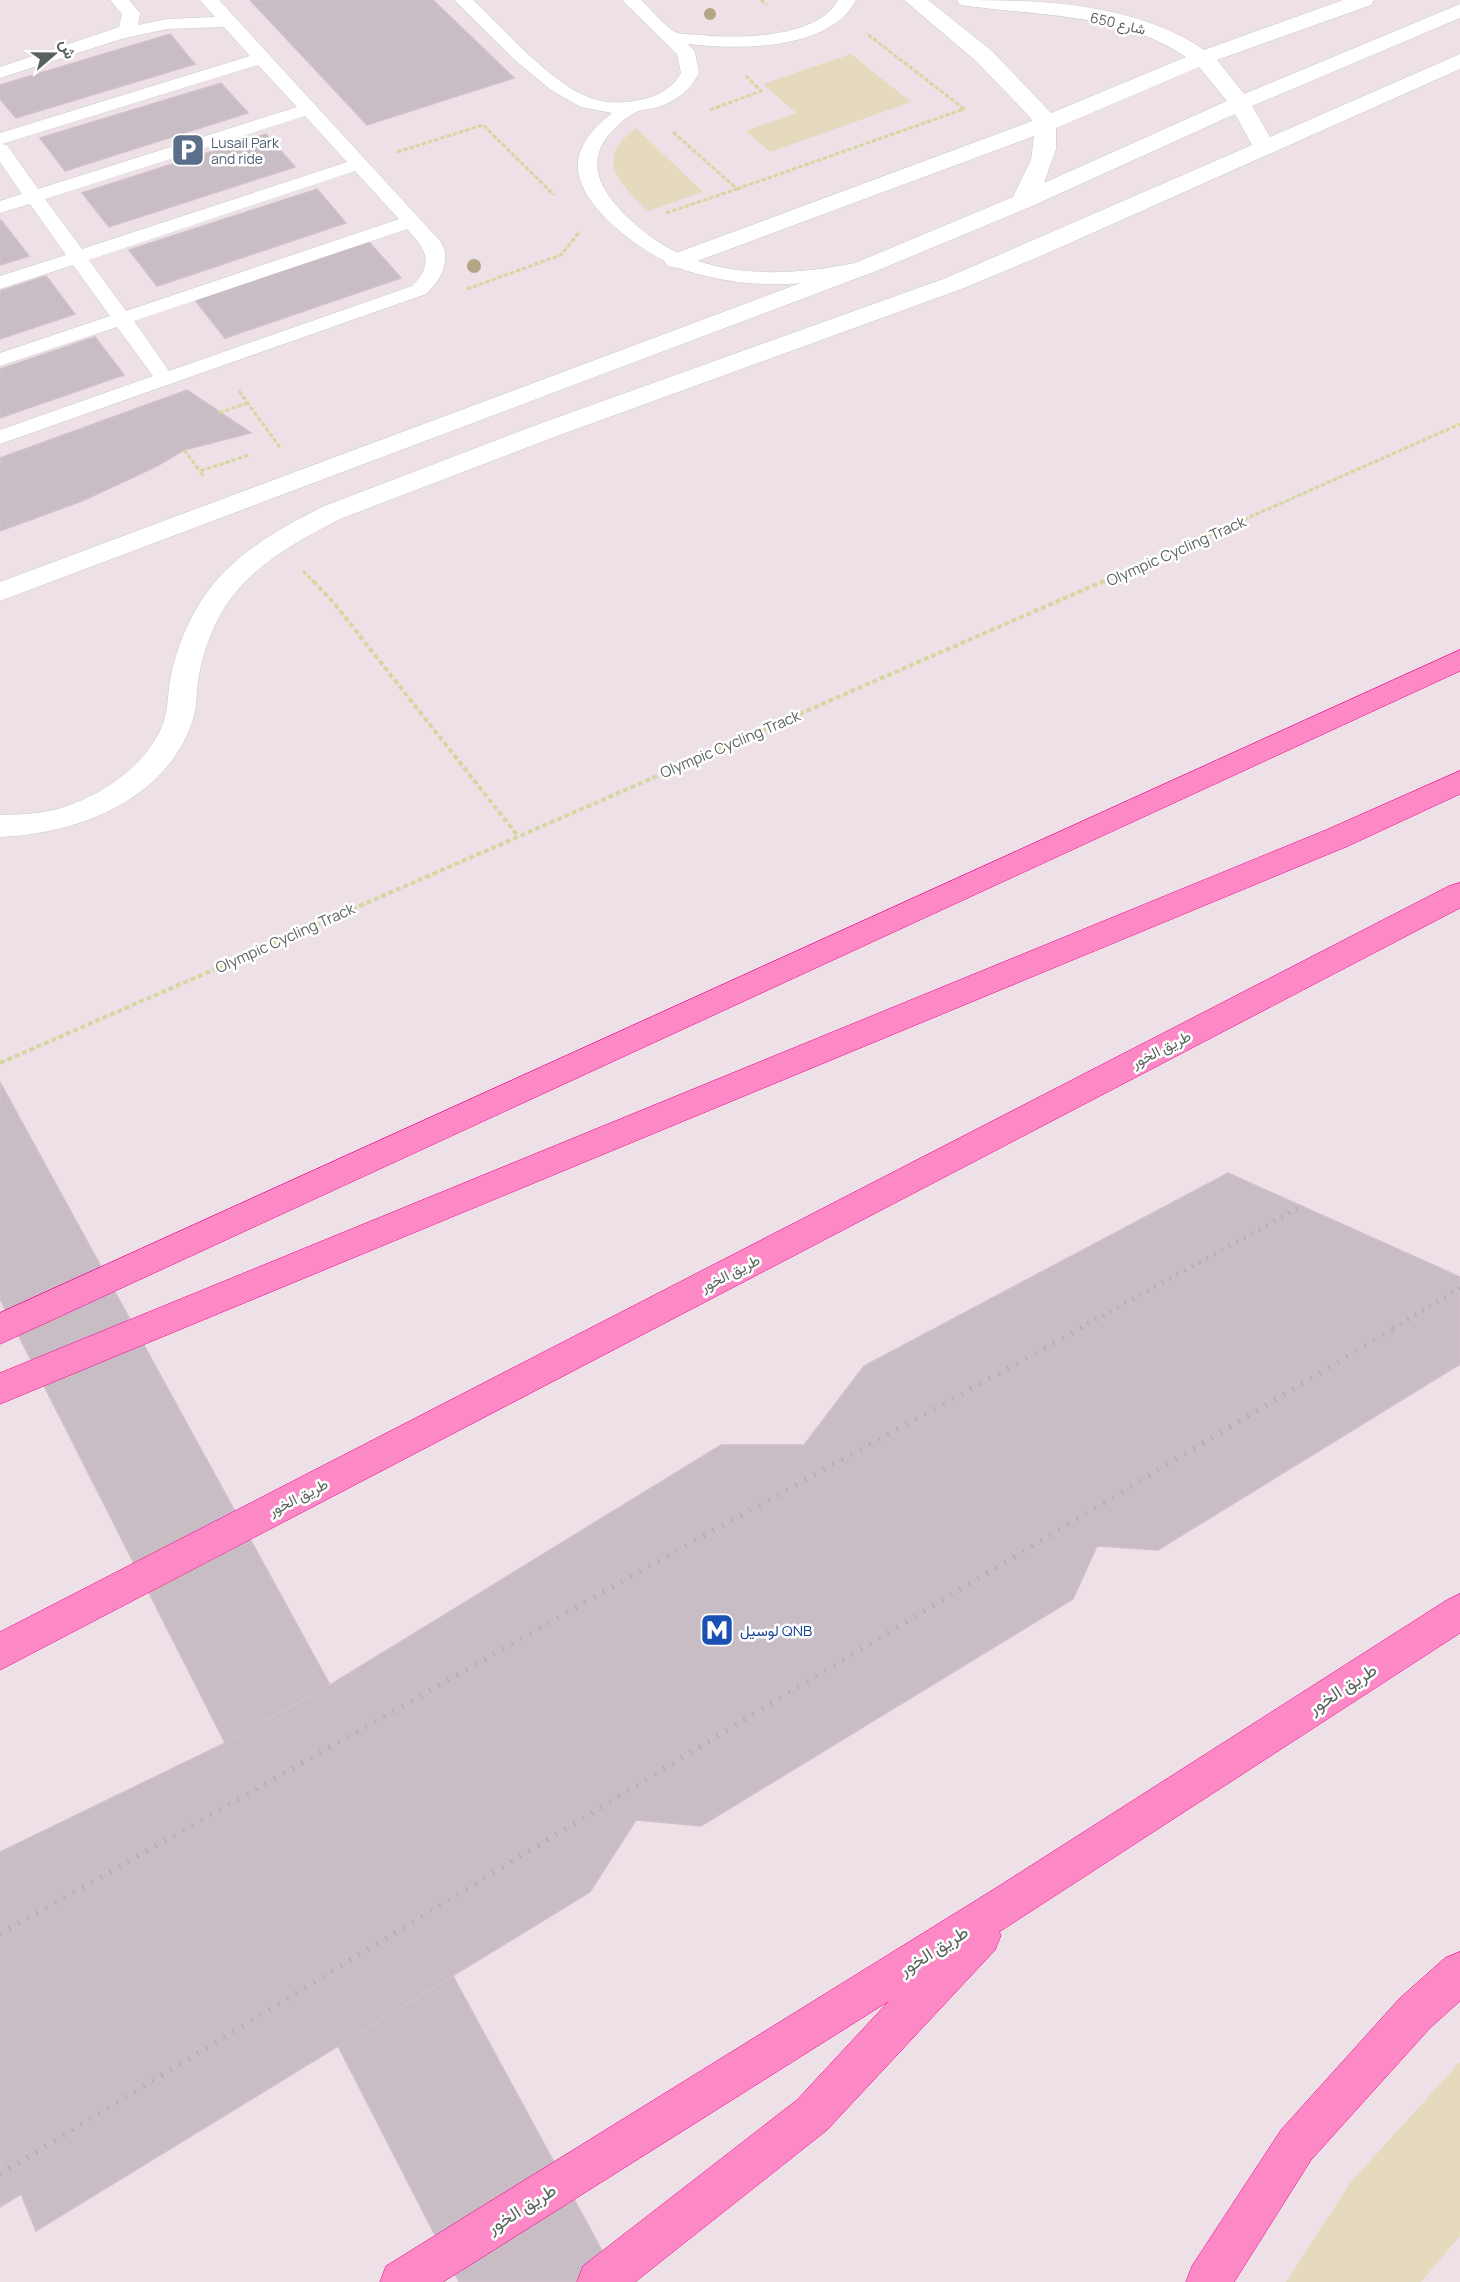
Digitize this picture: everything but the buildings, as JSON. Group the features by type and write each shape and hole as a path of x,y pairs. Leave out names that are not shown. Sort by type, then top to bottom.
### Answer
{"highway":[{"path":"0,1329 1460,660"},
{"path":"0,1389 1337,838 1460,782"},
{"name":"طريق الخور","path":"0,1652 1460,894"},
{"name":"طريق الخور","path":"402,2282 1010,1902 1460,1612"},
{"path":"599,2282 812,2115 1010,1902"},
{"path":"1208,2282 1296,2145 1414,2013 1460,1973"}],"street":[{"path":"915,0 984,56 1041,115 1045,124 1047,141 1041,170 1022,202"},
{"name":"شارع 650","path":"968,0 1108,18 1138,25 1181,44 1202,58 1232,90 1265,148"},
{"path":"676,261 1045,124 1202,58 1363,0"},
{"path":"0,592 868,266 1022,202 1239,104 1460,10"},
{"path":"0,826 34,824 86,810 107,801 142,775 160,756 173,736 179,719 189,659 200,631 219,596 248,565 298,530 331,513 537,434 944,287 1035,250 1460,61"}],"lane":[{"path":"111,37 126,30 131,21 131,14 119,0"},
{"path":"0,437 419,290 431,278 437,262 433,245 209,0"},
{"path":"463,0 562,89 585,102 604,107 632,106 656,101 672,94 685,83 690,74 686,52 631,0"},
{"path":"672,37 733,44 775,41 809,30 833,18 847,0"},
{"path":"0,73 111,37 167,24 230,22"},
{"path":"0,139 262,58"},
{"path":"632,106 604,129 593,146 587,165 589,180 614,216 656,250 676,261 712,272 779,280 820,276 868,266"},
{"path":"0,207 309,109"},
{"path":"0,149 165,379"},
{"path":"0,283 359,164"},
{"path":"0,360 411,220"}],"path":[{"path":"737,189 964,109 867,32 834,42 809,30"},
{"path":"709,110 761,91 744,74 733,44"},
{"path":"359,164 483,125 559,200"},
{"path":"217,361 279,446 267,449"},
{"path":"219,413 247,403"},
{"name":"Olympic Cycling Track","path":"0,1063 1184,548 1460,424"},
{"path":"184,450 224,508"},
{"path":"200,471 256,453"},
{"path":"333,602 518,836"}],"shaded area":[{"path":"851,54 911,102 770,152 746,131 796,113 763,84"},
{"path":"636,128 703,192 648,211 620,180 613,161 616,150"},
{"path":"1460,2062 1460,2236 1421,2282 1286,2282 1351,2182"}],"railway":[{"path":"1080,1328 1302,1206"},
{"path":"1393,1328 1460,1288"},
{"path":"0,1934 671,1554 1083,1327"},
{"path":"0,2174 765,1707 1396,1327"}],"place":[{"name":"Lusail Park and ride","path":"188,150"},
{"name":"لوسيل QNB","path":"717,1630"}]}
